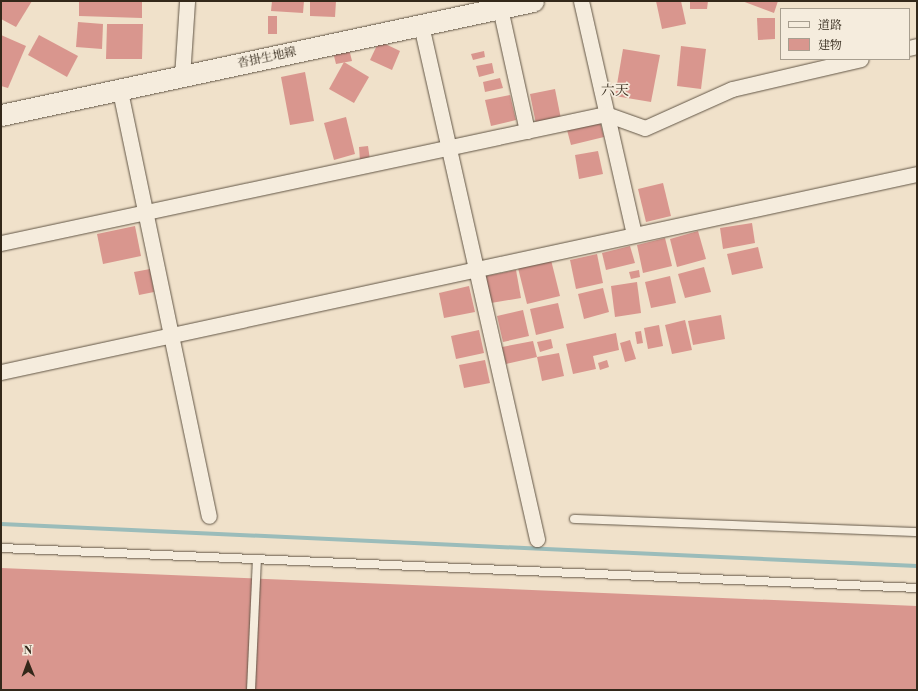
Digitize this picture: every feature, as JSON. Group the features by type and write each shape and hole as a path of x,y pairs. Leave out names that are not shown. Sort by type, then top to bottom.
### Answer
{"main road":[{"name":"沓掛生地線","path":"1,114 120,91 182,76 533,1"}],"street":[{"path":"182,76 187,1"},
{"path":"581,1 634,234"},
{"path":"500,8 527,131"},
{"path":"421,25 474,271 537,539"},
{"path":"1,243 606,114 645,128 732,89 857,60"},
{"path":"120,91 209,516"},
{"path":"1,372 474,271 634,234 917,174"}],"lane":[{"path":"574,519 917,532"},
{"path":"1,548 917,588"},
{"path":"251,690 257,560"}],"building":[{"path":"1,1 32,1 16,27 1,19"},
{"path":"79,1 142,1 142,18 79,16"},
{"path":"272,1 304,1 303,13 271,11"},
{"path":"310,1 336,1 335,17 310,16"},
{"path":"656,1 681,1 686,24 662,29"},
{"path":"690,1 708,1 707,9 690,9"},
{"path":"742,1 778,1 774,13"},
{"path":"268,16 277,16 277,34 268,34"},
{"path":"757,18 775,18 775,39 758,40"},
{"path":"78,22 103,24 102,49 76,47"},
{"path":"107,24 143,24 142,59 106,59"},
{"path":"1,35 26,46 8,88 1,86"},
{"path":"39,35 78,56 67,77 28,55"},
{"path":"379,41 400,51 392,70 370,60"},
{"path":"681,46 706,49 701,89 677,86"},
{"path":"349,49 352,61 336,64 333,52"},
{"path":"623,49 660,55 651,102 615,96"},
{"path":"484,51 485,57 473,60 471,54"},
{"path":"344,62 369,77 354,103 329,89"},
{"path":"492,63 494,73 479,77 476,66"},
{"path":"305,72 314,121 290,125 281,77"},
{"path":"500,78 503,88 485,92 483,82"},
{"path":"555,89 561,119 536,124 530,94"},
{"path":"510,95 516,120 491,126 485,100"},
{"path":"346,117 355,154 334,160 324,123"},
{"path":"600,122 604,137 571,145 567,130"},
{"path":"368,146 370,160 360,161 359,147"},
{"path":"598,151 603,174 579,179 575,155"},
{"path":"663,183 671,216 646,222 638,189"},
{"path":"752,223 755,243 723,249 720,228"},
{"path":"135,226 141,256 103,264 97,234"},
{"path":"698,231 706,259 677,267 670,239"},
{"path":"665,238 672,266 643,273 637,245"},
{"path":"630,246 635,263 606,270 602,253"},
{"path":"758,247 763,268 732,275 727,254"},
{"path":"597,254 603,283 576,289 570,260"},
{"path":"551,260 560,296 527,304 518,268"},
{"path":"704,267 711,292 685,298 678,274"},
{"path":"150,269 154,292 139,295 134,272"},
{"path":"516,270 521,298 491,303 486,276"},
{"path":"639,270 640,277 631,279 629,272"},
{"path":"670,276 676,303 651,308 645,282"},
{"path":"637,282 641,313 615,317 611,286"},
{"path":"469,286 475,312 444,318 439,293"},
{"path":"603,288 609,312 584,319 578,294"},
{"path":"558,303 564,328 536,335 530,309"},
{"path":"523,310 529,336 503,342 497,316"},
{"path":"721,315 725,339 693,345 688,321"},
{"path":"685,320 692,350 672,354 665,325"},
{"path":"659,325 663,346 648,349 644,328"},
{"path":"479,330 484,353 456,359 451,336"},
{"path":"641,331 643,343 637,344 635,332"},
{"path":"616,333 619,350 593,356 596,369 573,374 566,344"},
{"path":"551,339 553,348 540,352 537,342"},
{"path":"630,340 636,359 625,362 620,343"},
{"path":"533,341 537,357 506,364 502,347"},
{"path":"559,353 564,376 542,381 537,357"},
{"path":"485,360 490,383 464,388 459,365"},
{"path":"607,360 609,367 600,370 598,363"},
{"path":"1,568 917,606 917,690 1,690"}],"waterway":[{"path":"1,524 917,566"}],"district":[{"name":"六天","path":"615,91"}]}
